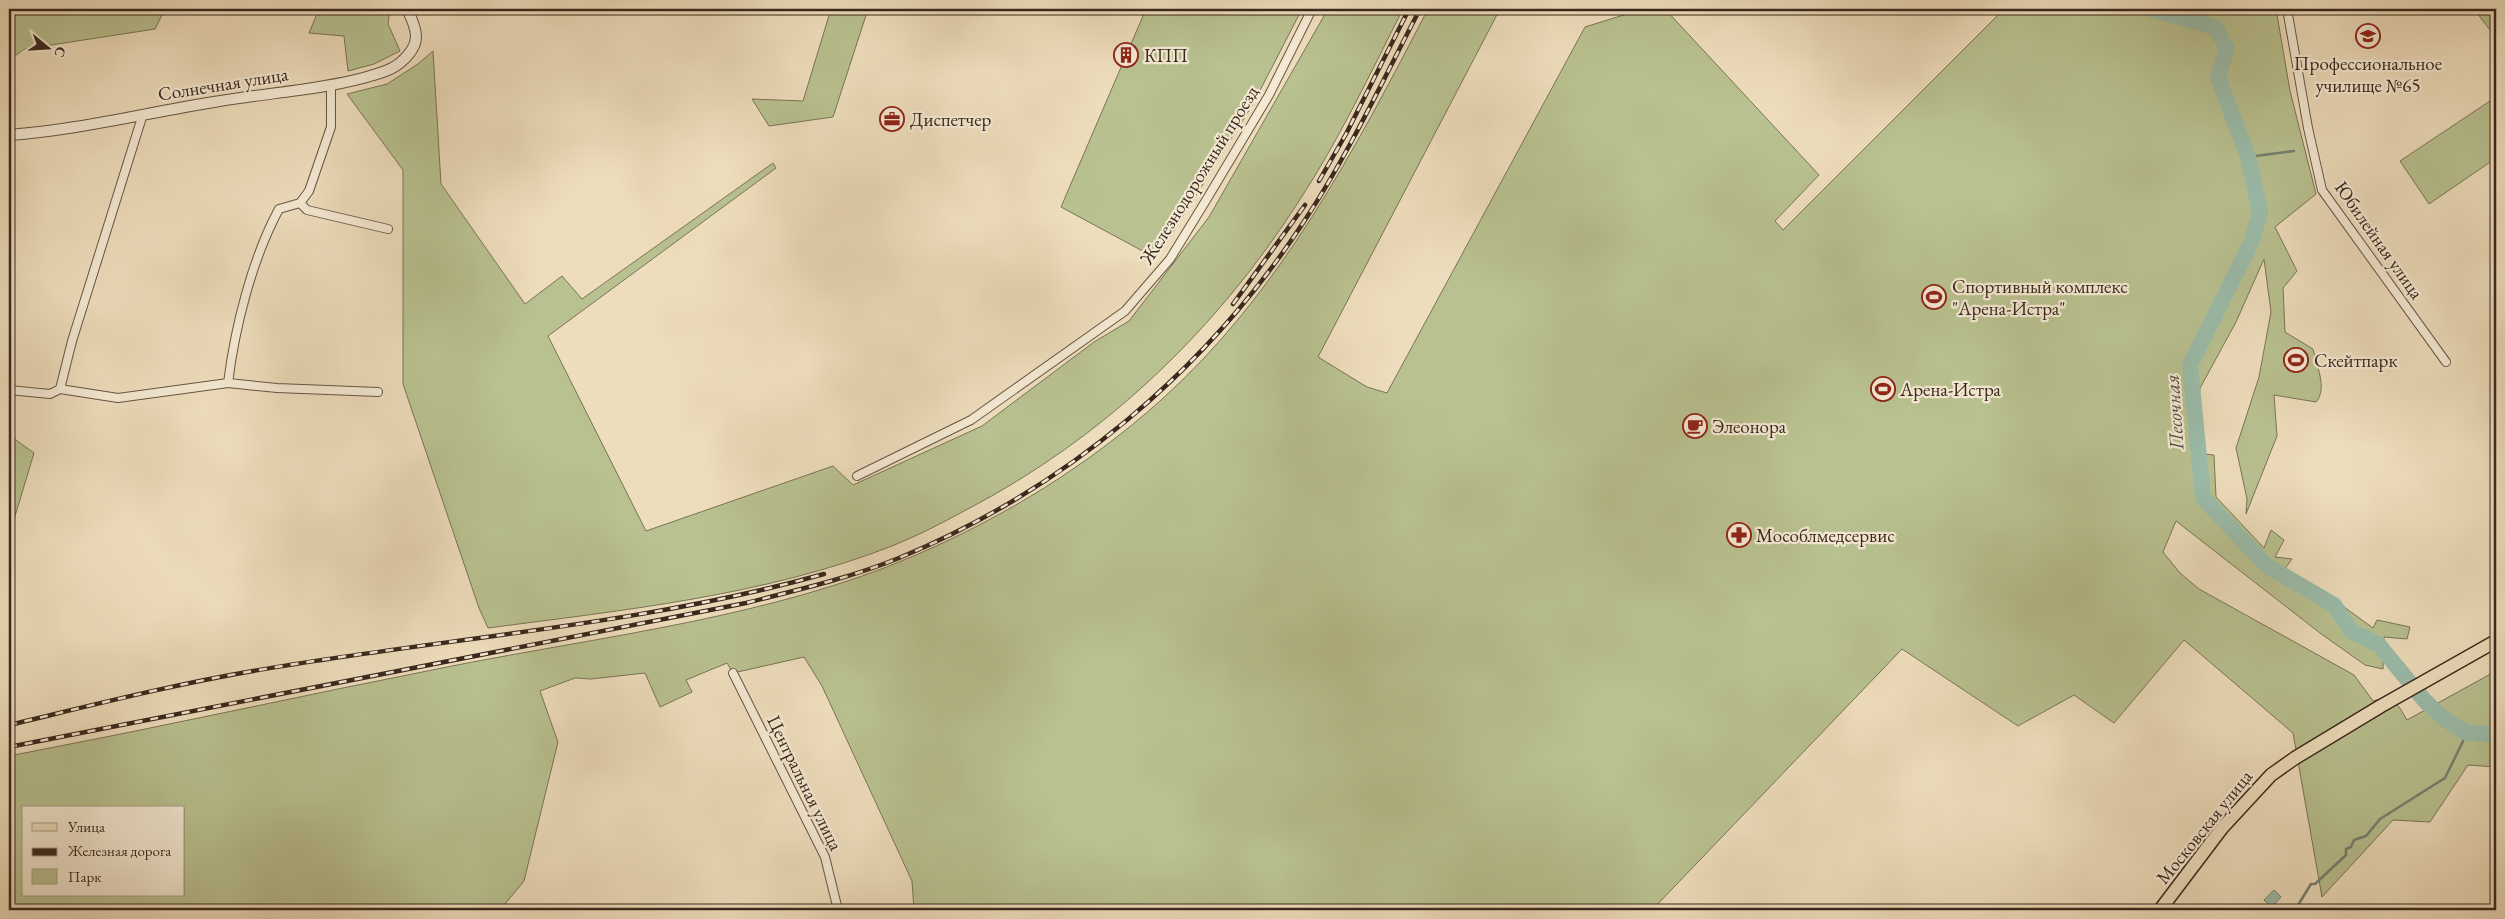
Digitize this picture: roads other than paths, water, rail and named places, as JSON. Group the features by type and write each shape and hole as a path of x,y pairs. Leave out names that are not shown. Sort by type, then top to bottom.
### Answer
{"main road":[{"name":"Московская улица","path":"2160,910 2222,828 2271,775 2295,758 2381,706 2496,642"}],"street":[{"name":"Солнечная улица","path":"9,135 54,132 216,101 331,86 384,72 400,64 415,44 417,29 407,9"},
{"name":"Железнодорожный проезд","path":"857,476 971,420 1125,312 1170,259 1269,95 1312,9"},
{"name":"Юбилейная улица","path":"2287,9 2308,128 2322,190 2446,362"},
{"path":"228,383 231,358 248,293 267,232 279,210 300,203 309,191 320,164 331,127 331,86"},
{"path":"60,390 72,341 143,114"},
{"path":"300,203 307,210 388,229"},
{"path":"9,390 50,394 60,390 118,398 228,383 277,388 378,392"},
{"name":"Центральная улица","path":"733,673 825,857 838,910"}],"waterway":[{"name":"Песочная","path":"2151,9 2215,27 2227,48 2218,77 2248,157 2260,212 2252,241 2190,365 2203,498 2267,566 2334,605 2351,631 2379,645 2425,701 2444,719 2467,733 2496,734"},
{"path":"2248,157 2294,151"},
{"path":"2295,910 2311,884 2315,884 2346,855 2346,849 2351,847 2354,840 2366,836 2380,819 2445,778 2467,733"}],"railway":[{"path":"1319,181 1346,134 1409,9"},
{"path":"9,747 746,603 862,572 899,558 960,530 1019,497 1075,460 1128,419 1178,375 1224,326 1266,275 1321,195 1365,116 1420,9"},
{"path":"1233,304 1305,205"},
{"path":"9,725 130,696 253,671 324,659 612,619 754,592 824,574"}],"place":[{"name":"Профессиональное училище №65","path":"2368,36"},
{"name":"КПП","path":"1126,55"},
{"name":"Диспетчер","path":"892,119"},
{"name":"Спортивный комплекс \"Арена-Истра\"","path":"1934,297"},
{"name":"Скейтпарк","path":"2296,360"},
{"name":"Арена-Истра","path":"1883,389"},
{"name":"Элеонора","path":"1695,426"},
{"name":"Мособлмедсервис","path":"1739,535"}]}
